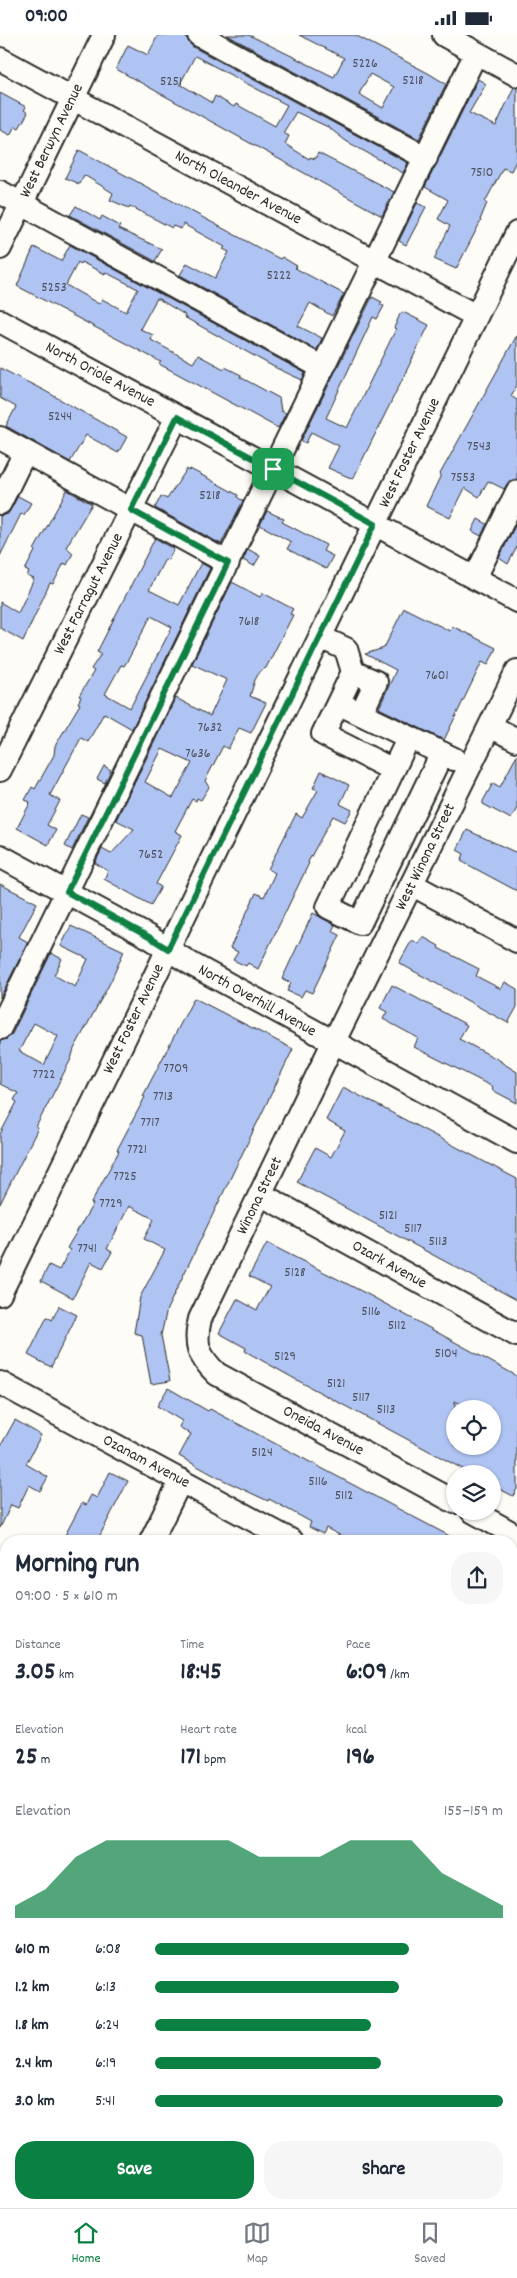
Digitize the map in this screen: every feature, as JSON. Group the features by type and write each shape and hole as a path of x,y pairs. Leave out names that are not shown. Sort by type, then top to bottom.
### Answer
{"street":[{"name":"West Berwyn Avenue","path":"0,248 104,35"},
{"path":"199,35 426,158"},
{"path":"444,35 517,75"},
{"path":"0,1027 376,262 476,53"},
{"name":"North Oleander Avenue","path":"0,59 476,316"},
{"path":"0,192 323,368"},
{"name":"West Foster Avenue","path":"0,1293 517,233"},
{"name":"North Oriole Avenue","path":"0,321 517,601"},
{"name":"West Farragut Avenue","path":"0,770 177,417"},
{"path":"0,438 228,563"},
{"path":"0,503 25,452"},
{"path":"475,578 517,492"},
{"path":"320,637 346,649 353,672 322,735 394,771"},
{"name":"West Winona Street","path":"334,1043 517,671"},
{"path":"353,672 376,682 361,714"},
{"path":"338,703 470,766"},
{"path":"490,726 517,740"},
{"path":"409,737 328,907 360,923 442,753"},
{"name":"North Overhill Avenue","path":"0,856 149,937 334,1043 517,1142"},
{"path":"413,885 517,941"},
{"name":"Winona Street","path":"200,1352 196,1337 200,1319 262,1195 334,1043"},
{"name":"Ozark Avenue","path":"262,1195 517,1335"},
{"name":"Oneida Avenue","path":"200,1352 206,1364 217,1373 446,1497"},
{"name":"Ozanam Avenue","path":"0,1383 281,1535"},
{"path":"153,1535 180,1480"},
{"path":"488,1520 515,1535"}],"building":[{"path":"158,35 186,35 193,47 408,163 403,173 346,141 328,127 296,112 283,133 289,136 285,144 309,159 310,157 315,159 318,153 394,192 382,216 116,69 128,45 148,55","holes":["195,56 287,105 275,126 236,104 234,107 215,96 212,103 180,84"]},
{"path":"227,35 249,35 334,77 344,58 299,35 355,35 428,73 446,84 419,139","holes":["370,74 394,87 383,108 359,94"]},
{"path":"478,79 486,84 469,113 496,126 514,87 517,88 517,159 511,171 503,168 485,202 487,203 481,221 456,269 434,259 450,226 438,219 448,200 425,187"},
{"path":"0,93 26,107 24,110 28,113 19,128 15,126 10,135 0,130"},
{"path":"79,150 259,248 280,259 282,257 297,266 295,268 344,294 332,316 310,303 298,326 322,338 317,350 180,275 187,263 215,278 229,252 223,249 225,247 183,224 181,229 173,226 172,228 130,206 129,208 110,200 113,193 84,175 79,184 65,178"},
{"path":"417,203 426,207 406,245 399,241"},
{"path":"76,206 100,220 102,216 120,226 118,229 162,249 155,261 70,215"},
{"path":"70,245 305,373 302,380 274,367 184,317 185,315 157,298 140,329 153,335 151,340 193,363 198,355 224,369 225,367 241,375 240,377 279,398 281,411 286,413 278,428 159,364 161,362 17,286 34,247 61,261","holes":["78,262 80,264 81,262 105,274 105,272 138,289 126,312 102,299 99,304 66,285"]},
{"path":"372,297 382,302 380,304 384,306 377,319 373,317 326,418 347,428 396,329 394,328 400,314 403,312 429,325 353,479 328,468 339,446 311,432 306,443 301,441"},
{"path":"517,335 517,385 511,396 517,400 517,479 509,481 504,489 488,481 479,497 465,488 450,518 426,506 440,474"},
{"path":"0,368 127,437 118,453 86,435 70,462 6,426 16,407 0,398"},
{"path":"187,469 238,495 237,497 243,501 221,544 155,508 161,496 167,499"},
{"path":"67,490 92,504 66,547 73,553 67,565 64,563 53,584 50,583 23,641 0,628 0,602 18,613 34,579 27,576 29,572 25,570"},
{"path":"18,496 31,503 24,515 21,514 0,556 0,516 8,514"},
{"path":"267,511 284,519 282,522 326,545 323,551 333,556 326,569 287,549 291,542 260,525"},
{"path":"478,519 487,524 481,536 472,531"},
{"path":"517,522 517,547 508,564 499,558"},
{"path":"155,538 174,549 168,560 165,559 149,590 179,605 201,563 210,568 132,729 104,713 88,742 81,738 50,795 60,801 47,825 56,830 48,845 17,828 30,802 25,800 32,787 35,789 54,755 55,746 80,704 78,703 81,697 79,696 94,671 91,669 101,654 97,652","holes":["151,616 172,627 130,708 105,694 121,665 124,666 129,658"]},
{"path":"248,549 260,556 254,566 243,560"},
{"path":"232,582 260,597 263,593 293,609 290,614 293,615 266,668 260,671 255,680 250,696 266,703 251,733 239,728 228,749 223,746 205,781 209,787 201,800 197,798 196,801 192,799 175,831 182,835 156,884 161,887 151,905 104,879 108,871 95,863 102,849 111,854 134,829 116,820 176,698 210,716 227,680 192,664","holes":["162,749 192,763 173,798 145,782"]},
{"path":"404,608 450,631 452,626 496,648 488,665 482,662 444,740 379,708 396,670 365,654 384,648"},
{"path":"517,755 517,808 511,819 483,804 483,801 493,783 500,787"},
{"path":"104,766 111,770 105,783 97,779"},
{"path":"321,771 349,785 340,804 352,810 345,822 333,816 308,862 258,969 248,963 246,966 233,960 238,952 230,948 256,893 264,897 275,873 268,869 296,814 302,818 318,790 313,788"},
{"path":"81,814 88,817 72,850 65,846"},
{"path":"467,830 517,853 517,891 461,861 464,854 457,850"},
{"path":"0,884 37,903 19,937 28,942 0,998"},
{"path":"313,913 335,925 332,931 340,935 312,993 305,990 301,997 287,991 291,983 282,979"},
{"path":"71,926 124,951 111,981 74,1049 71,1059 36,1127 38,1128 0,1204 0,1134 17,1102 14,1100 18,1093 0,1084 0,1041 7,1039 12,1034 51,953 62,959 54,975 75,987 88,959 61,946","holes":["34,1023 58,1036 44,1065 19,1051"]},
{"path":"423,937 439,946 438,948 479,969 476,976 501,989 505,982 517,989 517,1007 508,1023 399,963 412,940 419,944"},
{"path":"392,985 467,1025 459,1039 501,1061 517,1072 517,1103 492,1090 493,1087 414,1047 418,1038 383,1019 387,1012 380,1008"},
{"path":"194,998 293,1049 167,1309 161,1335 170,1381 151,1384 142,1335 134,1333 140,1297 165,1250 144,1239 154,1219 129,1206 107,1249 112,1252 103,1268 91,1262 73,1298 41,1281 49,1265 59,1270 70,1250 67,1248 93,1204 91,1203 145,1097 143,1096"},
{"path":"343,1087 517,1179 517,1300 297,1182 315,1148 331,1157 345,1131 326,1120"},
{"path":"267,1243 369,1295 517,1376 517,1489 513,1496 501,1490 501,1465 455,1465 295,1379 245,1351 246,1348 219,1333 237,1299 257,1310 270,1287 249,1276"},
{"path":"59,1306 77,1315 51,1367 28,1355 47,1317 52,1320"},
{"path":"168,1388 208,1411 210,1409 448,1535 339,1535 326,1528 323,1534 309,1527 311,1522 269,1499 268,1501 217,1477 179,1456 191,1434 179,1427 182,1421 157,1406"},
{"path":"15,1420 41,1435 26,1464 48,1477 40,1491 29,1485 18,1508 11,1505 0,1528 0,1447"},
{"path":"110,1472 128,1481 100,1535 65,1535 82,1503 86,1505 91,1495 97,1498"}],"route":[{"path":"177,417 273,469 375,524 168,949 67,892 228,563 131,510 177,417"}]}
